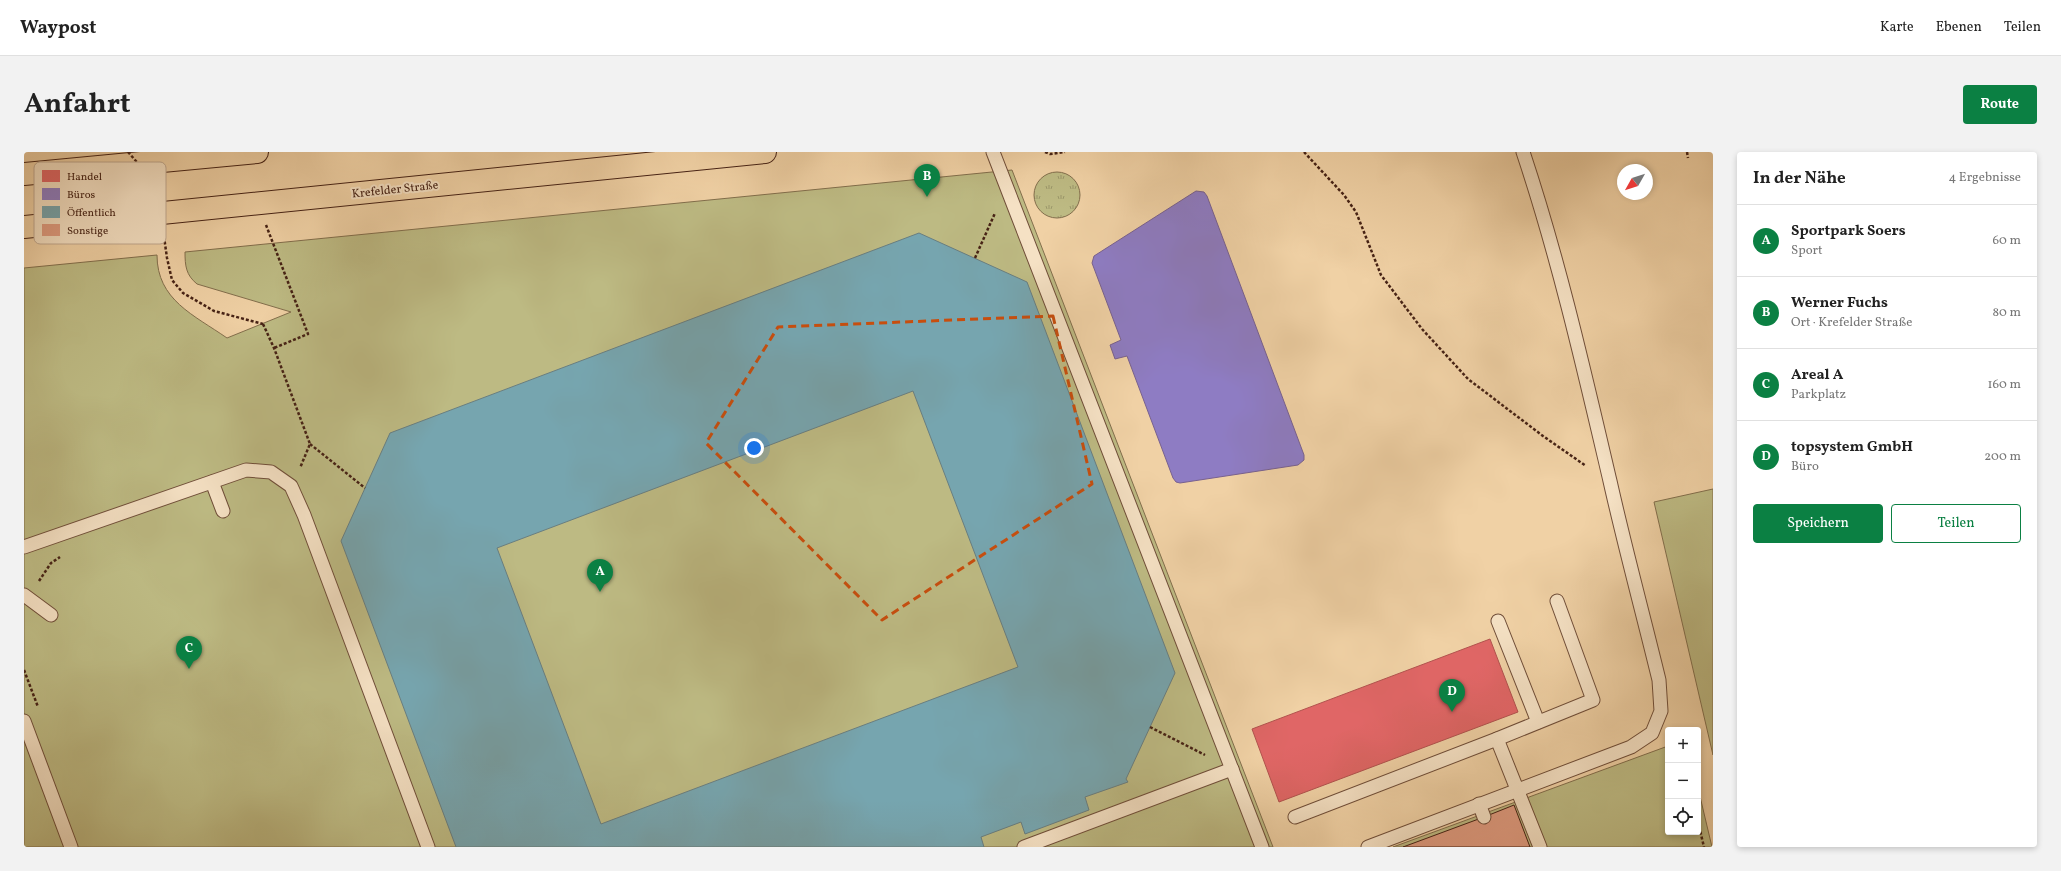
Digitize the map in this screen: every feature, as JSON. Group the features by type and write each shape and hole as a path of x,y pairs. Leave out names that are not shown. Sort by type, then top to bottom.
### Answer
{"main road":[{"name":"Krefelder Straße","path":"166,213 765,152"},
{"path":"149,162 243,153"},
{"path":"24,174 34,173"},
{"name":"Krefelder Straße","path":"24,228 34,227"}],"lane":[{"path":"993,152 1262,847"},
{"path":"1368,847 1631,747 1652,733 1661,711 1659,680 1610,483 1563,284 1547,224 1523,152"},
{"path":"24,546 246,470 271,472 291,486 304,515 428,847"},
{"path":"212,482 223,511"},
{"path":"26,596 51,615"},
{"path":"1295,817 1498,739 1594,700 1557,601"},
{"path":"1498,621 1538,722"},
{"path":"24,721 71,847"},
{"path":"1498,739 1540,847"},
{"path":"1024,847 1232,769"},
{"path":"1479,804 1484,817"}],"path":[{"path":"128,152 137,162"},
{"path":"1045,152 1065,152"},
{"path":"1304,152 1344,195 1356,212 1381,275 1422,329 1468,379 1543,436 1610,483"},
{"path":"1687,152 1688,158"},
{"path":"976,258 1007,187"},
{"path":"258,204 308,334 274,348"},
{"path":"165,244 172,280 183,293 214,312 263,324 274,348 310,444 365,488"},
{"path":"291,486 310,444"},
{"path":"26,596 51,563 66,552"},
{"path":"1150,727 1232,769"},
{"path":"1701,834 1704,847"}],"highlighted area":[{"path":"1053,316 1092,484 882,620 706,443 778,327"}],"green space":[{"path":"1012,170 1273,847 24,847 24,268 157,255 159,271 163,284 170,295 190,313 227,338 291,312 197,284 188,274 185,262 185,252"},
{"path":"1052,172 1062,172 1070,176 1076,182 1080,190 1080,200 1076,208 1070,214 1062,218 1052,218 1044,214 1038,208 1034,200 1034,190 1038,182 1044,176"},
{"path":"1713,489 1713,755 1654,502"},
{"path":"1665,747 1665,835 1701,835 1701,801 1712,847 1393,847"}],"building: Handel":[{"path":"1490,639 1518,712 1279,802 1252,729"}],"building: Büros":[{"path":"1196,191 1204,192 1207,196 1304,455 1304,460 1298,465 1180,483 1176,482 1173,478 1127,356 1115,359 1110,345 1121,340 1092,263 1094,256"}],"building: Öffentlich":[{"path":"919,233 1027,282 1175,673 1126,779 1128,782 1085,797 1089,810 1025,834 1021,822 981,837 984,847 456,847 341,541 390,433","holes":["913,391 1018,667 601,824 497,548"]}],"building: Sonstige":[{"path":"1514,805 1530,847 1403,847 1484,817"}],"place":[{"name":"Werner Fuchs","path":"927,197"},
{"name":"Sportpark Soers","path":"600,592"},
{"name":"Areal A","path":"189,669"},
{"name":"topsystem GmbH","path":"1452,712"}]}
